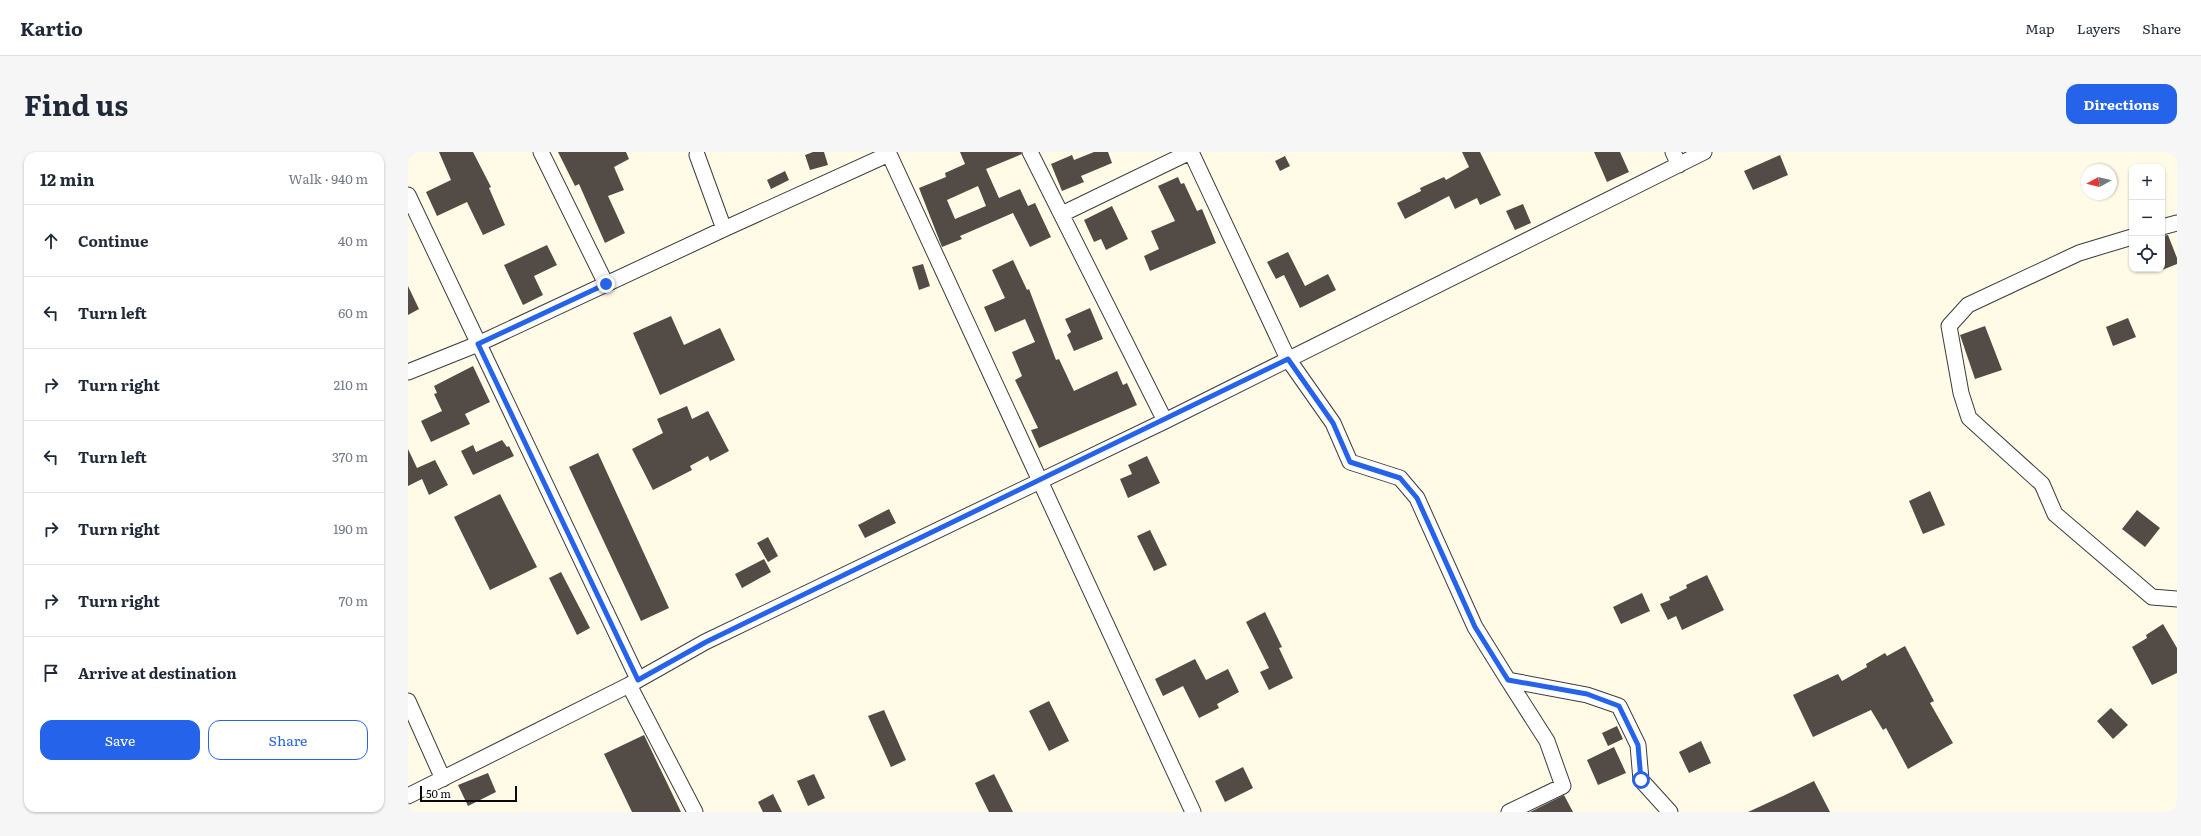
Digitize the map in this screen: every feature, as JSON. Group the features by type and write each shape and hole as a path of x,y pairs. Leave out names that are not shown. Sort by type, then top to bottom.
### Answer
{"street":[{"path":"540,152 606,284"},
{"path":"1030,152 1165,421"},
{"path":"1062,214 1190,152 1288,359 1333,423 1350,462 1400,478 1417,498 1475,627 1547,741 1563,786 1510,812"},
{"path":"408,796 633,682 706,642 1165,421 1676,158 1704,152"},
{"path":"408,372 478,344 889,154 1193,812"},
{"path":"697,155 724,229"},
{"path":"408,195 633,682 695,812"},
{"path":"2165,227 2177,223"},
{"path":"2129,238 2079,253 1968,305 1949,326 1961,393 1969,418 2042,484 2055,514 2152,597 2177,599"},
{"path":"1508,680 1587,694 1619,706 1638,745 1641,780 1670,812"},
{"path":"408,701 443,779"}],"building":[{"path":"439,152 473,152 491,187 489,188 505,225 483,235 467,202 437,216 426,192 451,180"},
{"path":"558,152 626,152 629,159 614,167 624,190 608,196 625,233 605,243 579,184 575,186"},
{"path":"813,152 824,152 828,165 810,170 805,155"},
{"path":"960,152 1021,152 1022,154 986,169 999,198 1020,189 1028,206 1035,203 1051,237 1030,247 1013,213 960,236 962,239 942,247 919,188 946,177 945,173 965,164","holes":["978,186 986,206 955,219 947,200"]},
{"path":"1094,152 1108,152 1112,163 1081,176 1084,182 1062,191 1051,164 1072,155 1074,160"},
{"path":"1462,152 1480,152 1501,195 1480,205 1477,198 1455,209 1449,196 1405,219 1397,203 1421,191 1420,188 1444,177 1446,180 1469,167"},
{"path":"1594,152 1620,152 1629,172 1607,182"},
{"path":"1780,155 1788,175 1753,190 1744,171"},
{"path":"1285,156 1290,166 1280,171 1275,161"},
{"path":"785,171 789,180 771,189 767,180"},
{"path":"1178,177 1181,184 1184,183 1197,211 1202,209 1216,243 1150,271 1144,256 1159,249 1151,231 1175,221 1158,186"},
{"path":"1523,204 1531,223 1515,230 1506,211"},
{"path":"1112,206 1128,239 1106,250 1101,239 1094,242 1084,220"},
{"path":"2168,235 2177,258 2177,264 2165,269 2165,236"},
{"path":"547,245 557,265 534,276 543,295 523,305 504,265"},
{"path":"1288,252 1305,286 1328,274 1336,290 1300,308 1284,275 1276,279 1267,262"},
{"path":"1013,260 1027,290 1029,289 1056,360 1059,359 1074,391 1117,371 1123,385 1127,383 1137,405 1039,448 1031,430 1038,428 1015,380 1022,376 1012,352 1035,342 1025,319 995,332 984,307 1005,298 992,270"},
{"path":"923,264 930,286 919,290 912,267"},
{"path":"408,286 419,309 408,315"},
{"path":"1090,308 1103,339 1074,351 1067,335 1071,332 1065,319"},
{"path":"671,316 684,345 720,328 735,360 660,395 633,333"},
{"path":"2128,318 2136,337 2113,346 2106,327"},
{"path":"1985,326 2002,370 1975,379 1960,335"},
{"path":"473,366 490,402 465,414 470,424 431,442 421,421 442,411 434,394 437,393 434,386"},
{"path":"687,406 692,419 708,411 729,451 710,461 708,456 690,466 692,470 653,490 632,449 663,433 657,419"},
{"path":"502,440 507,447 509,446 514,456 473,475 461,451 473,445 476,452"},
{"path":"408,449 417,468 435,460 448,485 429,495 422,479 408,486"},
{"path":"598,453 669,608 641,621 569,467"},
{"path":"1147,456 1160,483 1128,498 1120,479 1132,474 1128,465"},
{"path":"1930,491 1945,525 1923,534 1909,501"},
{"path":"500,494 537,567 490,590 454,517"},
{"path":"889,509 896,523 865,538 858,525"},
{"path":"2137,510 2160,528 2145,547 2122,529"},
{"path":"1150,530 1167,565 1154,571 1137,536"},
{"path":"768,537 778,556 768,562 757,543"},
{"path":"764,559 771,572 742,588 735,574"},
{"path":"561,572 590,628 577,635 549,578"},
{"path":"1707,575 1724,610 1682,630 1676,616 1668,620 1660,604 1670,600 1669,597 1687,588 1686,585"},
{"path":"1642,593 1650,611 1621,624 1613,607"},
{"path":"1265,612 1282,647 1279,648 1293,678 1269,690 1260,672 1269,668 1246,622"},
{"path":"2163,624 2177,648 2177,673 2152,685 2132,647 2147,638 2146,635"},
{"path":"1905,646 1934,701 1930,703 1953,743 1908,769 1886,728 1883,730 1871,710 1813,737 1793,695 1838,674 1842,681 1867,667 1866,664 1885,653 1887,656"},
{"path":"1195,659 1206,680 1228,669 1239,692 1217,704 1219,708 1199,718 1183,686 1163,696 1155,679"},
{"path":"1049,701 1069,741 1049,751 1029,711"},
{"path":"2111,708 2128,725 2113,739 2097,721"},
{"path":"884,710 906,760 891,767 868,716"},
{"path":"1617,726 1623,739 1608,746 1602,733"},
{"path":"644,735 681,812 632,812 604,754"},
{"path":"1701,741 1711,763 1689,773 1679,752"},
{"path":"1614,747 1626,773 1598,785 1587,760"},
{"path":"1243,767 1253,788 1225,802 1215,781"},
{"path":"488,773 496,792 468,806 458,785"},
{"path":"814,774 825,798 808,806 797,781"},
{"path":"994,774 1013,812 989,812 979,792 975,783"},
{"path":"1814,781 1830,812 1748,812 1783,796"},
{"path":"773,794 782,812 763,812 758,802"},
{"path":"1564,795 1573,812 1530,812"}],"route":[{"path":"606,284 478,344 638,680 706,642 1165,421 1288,359 1333,423 1350,462 1400,478 1417,498 1475,627 1508,680 1587,694 1619,706 1638,745 1641,780"}]}
